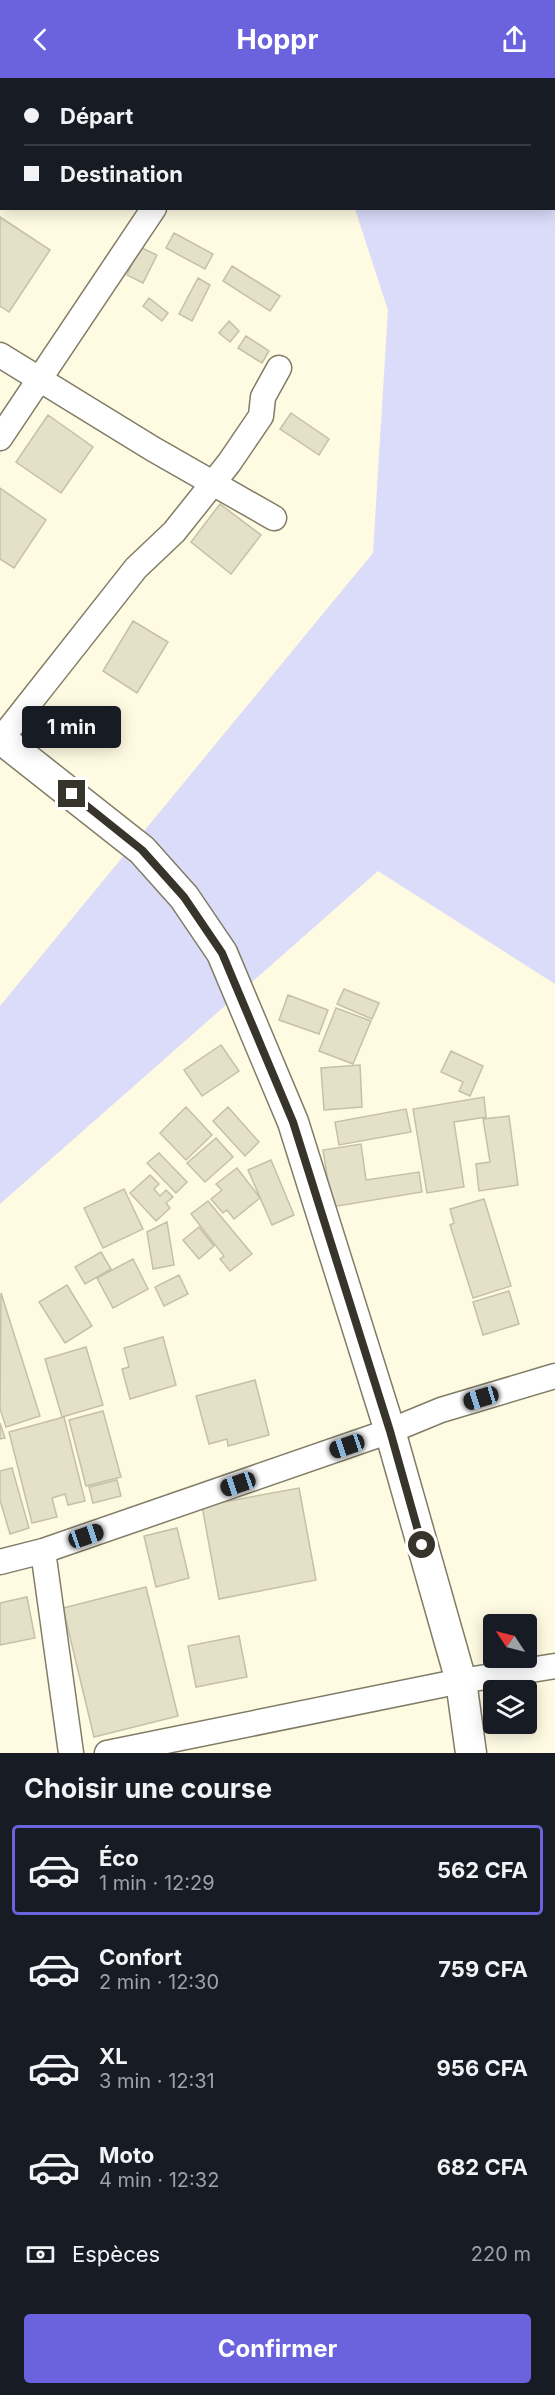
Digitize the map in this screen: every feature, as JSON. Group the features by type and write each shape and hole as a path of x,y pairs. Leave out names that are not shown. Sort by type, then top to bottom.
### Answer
{"street":[{"path":"0,438 153,210"},
{"path":"0,355 274,518"},
{"path":"279,368 263,397 261,416 229,463 174,532 136,568 1,738 142,850 184,897 222,953 293,1122 390,1431 461,1681 471,1753"},
{"path":"0,1562 43,1551 390,1431 441,1410 555,1376"},
{"path":"43,1551 71,1753"},
{"path":"107,1753 461,1681 555,1666"}],"shaded area":[{"path":"355,210 555,210 555,984 378,871 0,1204 0,1006 373,553 388,310"}],"building":[{"path":"0,217 50,250 9,312 0,306"},
{"path":"174,233 213,254 205,269 166,248"},
{"path":"140,247 157,255 143,283 127,275"},
{"path":"232,266 280,296 270,311 223,281"},
{"path":"198,278 210,285 192,321 179,314"},
{"path":"149,298 168,313 162,321 143,306"},
{"path":"229,321 239,331 230,342 219,333"},
{"path":"246,336 269,351 262,363 238,348"},
{"path":"291,413 329,439 319,455 280,429"},
{"path":"48,415 93,447 61,493 16,462"},
{"path":"0,488 46,520 14,568 0,559"},
{"path":"220,504 261,535 231,574 191,542"},
{"path":"133,621 168,642 137,693 103,671"},
{"path":"344,989 379,1003 372,1019 337,1004"},
{"path":"288,995 328,1010 319,1034 279,1020"},
{"path":"336,1008 371,1021 353,1064 319,1051"},
{"path":"221,1045 239,1071 202,1096 184,1070"},
{"path":"451,1051 483,1066 470,1096 459,1091 463,1082 441,1072"},
{"path":"360,1065 362,1107 324,1110 321,1068"},
{"path":"484,1097 486,1117 454,1122 464,1187 427,1193 413,1109"},
{"path":"186,1107 212,1135 186,1160 160,1133"},
{"path":"228,1107 259,1142 245,1156 213,1121"},
{"path":"406,1109 411,1132 339,1145 335,1122"},
{"path":"509,1116 518,1185 479,1191 476,1164 490,1162 483,1119"},
{"path":"216,1138 233,1157 205,1182 187,1163"},
{"path":"361,1144 366,1180 419,1172 422,1192 332,1207 323,1150"},
{"path":"159,1153 187,1182 176,1193 147,1163"},
{"path":"271,1160 294,1215 272,1225 248,1170"},
{"path":"237,1168 260,1198 234,1219 227,1210 223,1213 211,1199 222,1190 216,1184"},
{"path":"150,1175 159,1184 154,1189 160,1196 166,1190 173,1197 166,1203 170,1208 156,1221 130,1193"},
{"path":"124,1189 143,1229 103,1248 84,1208"},
{"path":"484,1199 511,1286 473,1298 450,1225 454,1223 450,1209"},
{"path":"208,1201 252,1254 230,1271 220,1259 224,1256 191,1214"},
{"path":"167,1222 174,1265 153,1269 147,1232"},
{"path":"199,1227 214,1246 199,1259 183,1240"},
{"path":"101,1252 111,1269 85,1284 75,1267"},
{"path":"133,1259 148,1289 113,1308 97,1278"},
{"path":"179,1275 188,1294 164,1306 155,1287"},
{"path":"67,1285 92,1326 65,1343 39,1302"},
{"path":"509,1291 519,1324 483,1335 473,1302"},
{"path":"1,1293 40,1416 6,1427 0,1409"},
{"path":"163,1337 176,1385 130,1399 122,1369 129,1367 124,1348"},
{"path":"86,1347 103,1405 62,1417 45,1359"},
{"path":"255,1380 269,1435 228,1446 227,1439 209,1444 196,1396"},
{"path":"103,1411 121,1477 86,1486 69,1420"},
{"path":"64,1417 85,1501 68,1505 65,1494 52,1498 57,1517 32,1523 9,1432"},
{"path":"0,1423 5,1438 0,1439"},
{"path":"12,1468 29,1528 10,1534 0,1500 0,1471"},
{"path":"117,1480 121,1496 93,1503 89,1487"},
{"path":"299,1488 316,1580 219,1599 202,1506"},
{"path":"177,1528 189,1578 156,1587 144,1536"},
{"path":"146,1587 178,1716 94,1737 63,1608"},
{"path":"27,1597 35,1638 0,1645 0,1603"},
{"path":"239,1636 247,1677 196,1687 188,1646"}],"route":[{"path":"72,794 142,850 184,897 222,953 293,1122 390,1431 422,1545"}]}
